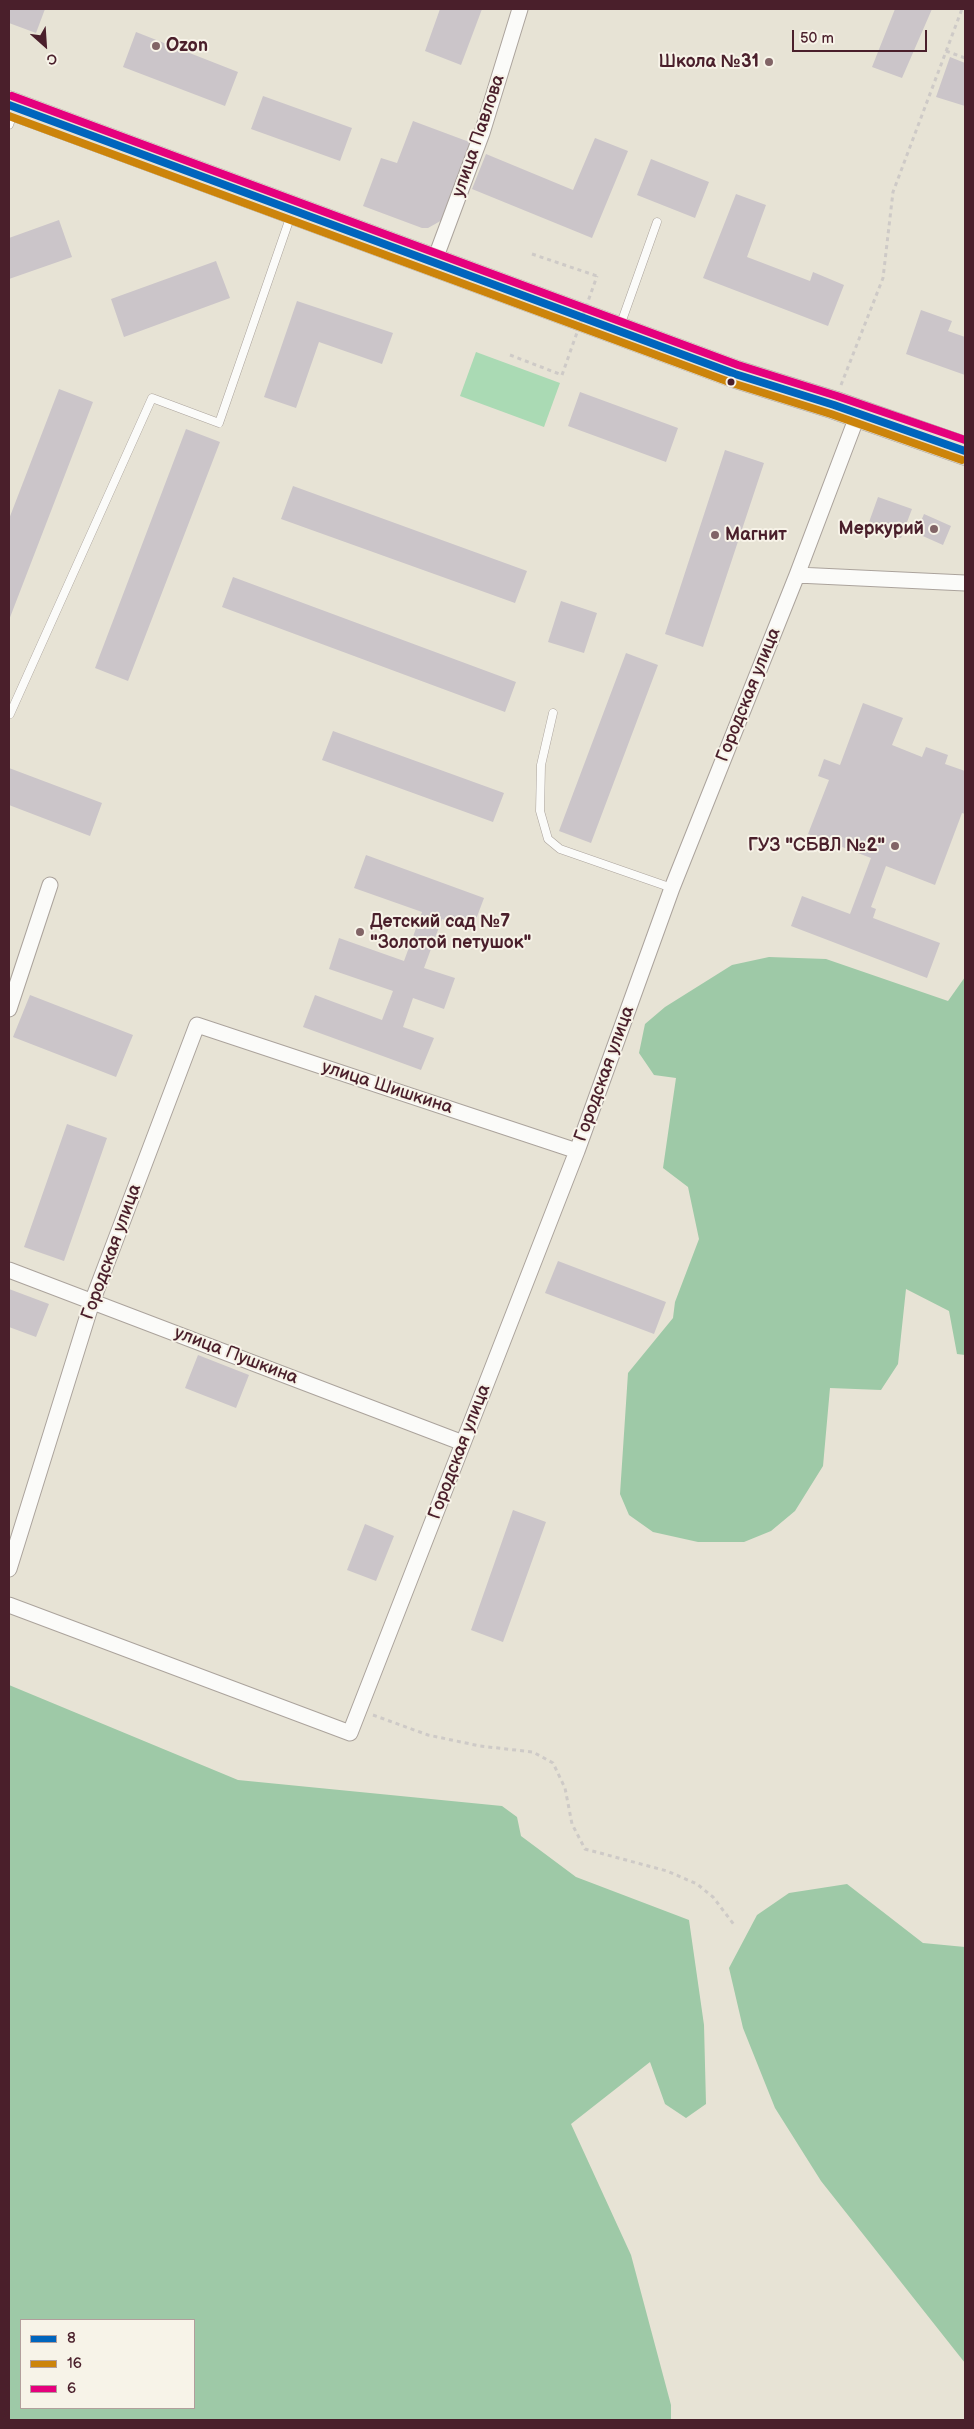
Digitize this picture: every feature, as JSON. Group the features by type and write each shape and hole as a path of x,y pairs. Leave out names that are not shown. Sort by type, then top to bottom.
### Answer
{"highway":[{"path":"11,112 434,262 735,374 965,451"}],"street":[{"name":"улица Павлова","path":"434,262 482,133 520,9"},
{"name":"Городская улица","path":"9,1605 350,1732 577,1151 672,888 797,575 846,410"},
{"path":"797,575 965,583"},
{"path":"9,1009 50,885"},
{"name":"Городская улица","path":"9,1569 92,1302 197,1025"},
{"name":"улица Шишкина","path":"197,1025 577,1151"},
{"name":"улица Пушкина","path":"9,1270 463,1443"}],"lane":[{"path":"10,714 152,398 219,423 292,211"},
{"path":"618,330 657,222"},
{"path":"553,712 542,765 540,811 548,839 560,848 672,888"}],"path":[{"path":"846,410 882,278 893,192 962,9"},
{"path":"946,51 965,58"},
{"path":"510,355 562,375 597,276 532,254"},
{"path":"359,1710 428,1735 480,1746 533,1752 554,1763 564,1788 572,1824 585,1849 668,1871 697,1884 713,1897 735,1926"}],"green space":[{"path":"476,352 560,383 544,427 460,396"},
{"path":"769,957 826,959 948,1001 965,977 965,1355 957,1354 949,1311 906,1289 898,1364 881,1390 830,1388 823,1466 795,1511 771,1531 744,1542 698,1542 653,1532 629,1515 620,1494 628,1373 673,1318 675,1302 699,1239 688,1187 663,1168 676,1078 654,1075 639,1053 645,1024 665,1007 732,965"},
{"path":"9,1685 238,1780 502,1806 517,1817 521,1836 576,1877 689,1920 704,2025 706,2104 686,2118 665,2104 650,2062 571,2124 631,2255 671,2405 671,2420 9,2420"},
{"path":"847,1884 923,1943 965,1947 965,2363 821,2181 775,2108 743,2028 729,1968 757,1915 789,1893"}],"building":[{"path":"9,9 45,9 36,33 9,23"},
{"path":"440,9 482,9 461,65 425,51"},
{"path":"895,9 932,9 902,78 872,67"},
{"path":"136,32 238,72 225,106 123,67"},
{"path":"950,57 965,63 965,106 936,97"},
{"path":"263,96 352,128 340,161 251,129"},
{"path":"413,121 472,143 444,219 428,228 422,228 363,206 381,158 397,163"},
{"path":"595,138 628,151 592,238 472,189 486,154 573,190"},
{"path":"651,159 709,182 695,218 637,195"},
{"path":"736,194 766,205 747,257 810,281 813,272 844,285 828,326 703,278"},
{"path":"59,220 72,257 9,279 9,238"},
{"path":"216,261 230,298 124,337 111,299"},
{"path":"297,301 393,333 382,364 319,342 296,408 264,397"},
{"path":"921,310 952,321 948,331 965,337 965,375 906,354"},
{"path":"59,389 93,402 9,620 9,519"},
{"path":"580,392 678,428 666,462 568,426"},
{"path":"186,429 220,442 128,681 95,668"},
{"path":"725,450 764,463 703,647 665,634"},
{"path":"293,486 527,571 515,603 281,519"},
{"path":"878,497 912,509 901,538 868,525"},
{"path":"924,514 951,526 943,545 916,533"},
{"path":"233,577 516,682 505,712 222,607"},
{"path":"561,601 597,613 584,653 548,642"},
{"path":"626,653 658,665 591,843 559,831"},
{"name":"ГУЗ \"СБВЛ №2\"","path":"863,703 903,718 892,745 922,757 926,747 948,755 945,764 965,771 965,814 962,813 935,885 886,866 871,907 876,909 873,918 940,943 927,978 791,926 802,896 850,914 871,858 808,834 829,780 818,776 824,759 840,765"},
{"path":"333,731 504,793 493,822 322,760"},
{"path":"9,768 102,803 90,836 9,805"},
{"path":"366,855 484,898 472,930 442,919 424,968 455,978 444,1009 413,998 403,1027 434,1038 421,1070 303,1027 315,995 382,1020 393,991 329,969 339,938 404,961 422,912 354,888"},
{"path":"30,995 133,1035 116,1077 13,1037"},
{"path":"67,1124 107,1138 64,1261 24,1247"},
{"path":"558,1261 666,1302 654,1334 545,1293"},
{"path":"9,1289 49,1304 36,1337 9,1327"},
{"path":"198,1355 249,1375 236,1408 185,1388"},
{"path":"513,1510 546,1522 503,1642 471,1630"},
{"path":"365,1524 394,1536 376,1581 347,1570"}],"transit line":[{"name":"6","path":"12,96 738,365 837,396 965,440"},
{"name":"8","path":"9,105 735,374 834,405 965,451"},
{"name":"16","path":"9,116 732,383 831,414 962,460"}],"place":[{"name":"Ozon","path":"156,46"},
{"name":"Школа №31","path":"769,62"},
{"name":"Меркурий","path":"934,529"},
{"name":"Магнит","path":"715,535"},
{"name":"ГУЗ \"СБВЛ №2\"","path":"895,846"},
{"name":"Детский сад №7 \"Золотой петушок\"","path":"360,932"}]}
